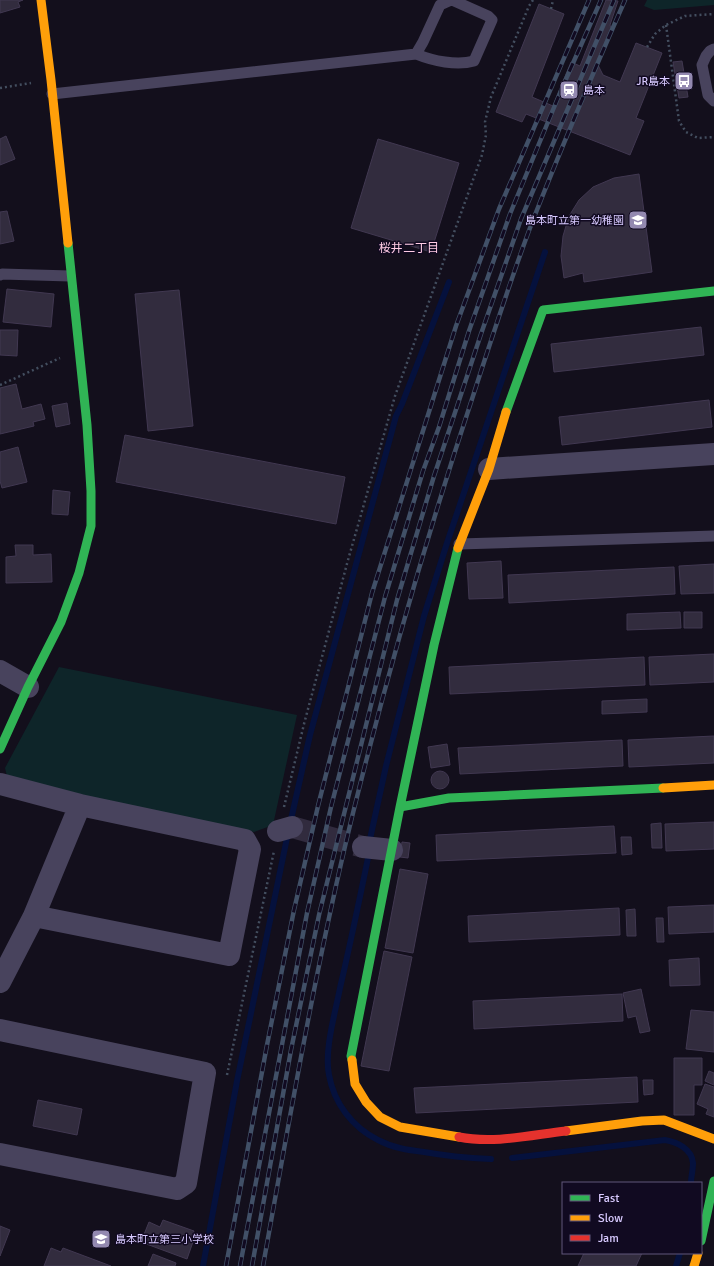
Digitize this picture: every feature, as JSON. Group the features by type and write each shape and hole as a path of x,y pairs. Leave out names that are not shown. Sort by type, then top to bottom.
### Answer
{"street":[{"path":"0,749 28,687 61,622 79,573 90,526 91,491 87,425 70,276 51,80 41,0"},
{"path":"714,291 543,310 506,410 489,468 459,544 434,645 400,807 351,1056 355,1084 366,1102 380,1117 400,1127 474,1140 499,1139 642,1121 664,1120 714,1139"},
{"path":"489,468 714,454"},
{"path":"0,671 28,687"},
{"path":"0,784 80,805 245,840 250,849 229,955 34,916"},
{"path":"400,807 449,798 714,785"},
{"path":"0,982 34,916 80,805"},
{"path":"363,847 392,850"},
{"path":"0,1030 205,1073 186,1184 177,1189 0,1154"},
{"path":"702,1236 714,1181"},
{"path":"694,1266 698,1254"}],"lane":[{"path":"52,94 416,54 429,59 465,64 474,61 492,20 488,16 452,0 440,4 416,54"},
{"path":"714,49 706,56 702,65 708,95 714,101"},
{"path":"0,275 70,276"},
{"path":"459,544 714,536"}],"path":[{"path":"226,1078 285,829 302,732 348,560 395,396 482,155 486,135 485,122 491,97 533,0"},
{"path":"551,9 553,0"},
{"path":"647,47 655,34 666,25 685,16 714,14"},
{"path":"666,25 679,121 686,132 698,138 714,137"},
{"path":"0,88 51,80"},
{"path":"0,385 78,349"}],"green space":[{"path":"647,0 714,0 714,5 654,10 644,6"},
{"path":"59,667 297,715 273,825 254,832 8,780 5,768"}],"building":[{"path":"0,0 23,0 18,2 20,7 0,13"},
{"path":"606,0 618,1 610,25 612,32 598,65 603,75 620,82 636,43 662,53 636,118 644,121 630,155 526,114 522,122 496,112 539,4 564,14 532,97 553,106 571,62 580,66"},
{"path":"682,61 688,97 679,98 673,62"},
{"path":"6,136 15,159 0,165 0,139"},
{"path":"378,139 459,163 431,252 351,228"},
{"path":"639,174 652,272 584,282 583,273 564,278 561,256 563,236 569,216 579,200 593,187 614,178"},
{"path":"7,211 14,241 0,244 0,212"},
{"path":"7,289 54,294 51,327 3,322"},
{"path":"179,290 193,426 148,431 135,294"},
{"path":"701,327 704,355 554,372 551,344"},
{"path":"0,330 18,330 17,356 0,355"},
{"path":"16,384 22,409 41,404 45,419 33,422 34,426 0,434 0,388"},
{"path":"709,400 712,427 562,445 559,417"},
{"path":"67,403 70,424 56,427 52,406"},
{"path":"125,435 345,477 336,524 116,482"},
{"path":"18,447 27,482 2,488 0,481 0,452"},
{"path":"53,490 70,492 68,515 52,514"},
{"path":"15,545 33,545 33,555 51,554 52,582 6,583 6,557 16,556"},
{"path":"501,561 503,598 469,599 467,563"},
{"path":"714,564 714,593 681,594 679,566"},
{"path":"674,567 675,594 509,603 508,575"},
{"path":"680,612 681,628 627,630 627,614"},
{"path":"684,612 702,612 702,628 684,628"},
{"path":"714,654 714,682 650,685 649,657"},
{"path":"644,657 645,685 450,694 449,667"},
{"path":"647,699 647,712 602,714 602,701"},
{"path":"714,736 714,763 629,767 628,740"},
{"path":"622,740 623,766 460,774 458,748"},
{"path":"447,744 450,765 431,768 428,747"},
{"path":"440,771 446,774 449,780 446,786 440,789 434,786 431,780 434,774"},
{"path":"714,822 714,849 666,851 665,824"},
{"path":"661,823 662,848 652,848 651,824"},
{"path":"614,826 616,853 437,861 436,835"},
{"path":"621,837 631,837 632,854 622,855"},
{"path":"402,842 410,843 408,858 400,857"},
{"path":"400,869 428,874 413,953 385,948"},
{"path":"714,905 714,932 669,934 668,907"},
{"path":"619,908 620,935 469,942 468,916"},
{"path":"635,909 636,936 627,936 626,910"},
{"path":"656,918 663,918 664,942 657,942"},
{"path":"384,951 412,957 389,1071 361,1066"},
{"path":"699,958 700,985 670,986 669,960"},
{"path":"641,989 650,1031 640,1033 636,1016 628,1018 623,993"},
{"path":"622,994 623,1021 474,1029 473,1001"},
{"path":"691,1010 714,1012 714,1052 686,1049"},
{"path":"674,1058 702,1058 702,1085 694,1085 694,1115 674,1115"},
{"path":"709,1071 714,1073 714,1085 705,1081"},
{"path":"637,1077 638,1102 416,1113 414,1088"},
{"path":"643,1080 653,1080 653,1094 644,1095"},
{"path":"705,1084 714,1087 714,1117 706,1114 708,1109 697,1104"},
{"path":"38,1100 82,1109 77,1135 33,1126"},
{"path":"163,1220 194,1231 191,1238 194,1239 187,1259 141,1242 149,1222 160,1227"},
{"path":"0,1226 10,1230 0,1256"},
{"path":"51,1248 61,1252 63,1248 111,1266 44,1266"},
{"path":"153,1254 176,1263 175,1266 148,1266"},
{"path":"584,1254 642,1254 636,1266 578,1266"}],"waterway":[{"path":"491,1159 449,1156 395,1147 369,1135 352,1121 335,1095 329,1075 328,1055 333,1020 368,858 370,839 386,766 424,616 447,543 545,252"},
{"path":"290,824 310,735 396,416 449,282"},
{"path":"203,1266 237,1081 288,833"},
{"path":"512,1158 665,1140 679,1144 690,1154 693,1163 691,1182"},
{"path":"676,1266 680,1254"}],"tunnel":[{"path":"292,827 363,847"}],"railway":[{"path":"226,1266 294,910 318,806 372,593 456,326 499,209 589,0"},
{"path":"240,1266 307,913 331,807 385,597 423,471 439,427 469,331 510,214 562,88 601,0"},
{"path":"252,1266 291,1050 319,915 397,600 434,476 521,219 614,0"},
{"path":"263,1266 304,1041 339,873 365,764 408,605 456,448 517,264 555,165 625,0"}],"traffic: fast":[{"path":"0,749 28,687 61,622 79,573 91,526 91,491 87,425 68,243"},
{"path":"506,412 543,310 714,291"},
{"path":"352,1060 351,1056 400,807 434,645 458,548"},
{"path":"400,807 449,798 663,788"},
{"path":"702,1236 714,1181"}],"traffic: slow":[{"path":"41,0 68,243"},
{"path":"458,548 489,469 506,412"},
{"path":"663,788 714,785"},
{"path":"352,1060 355,1084 366,1102 380,1117 400,1127 459,1137"},
{"path":"566,1131 642,1121 664,1120 714,1139"},
{"path":"694,1266 698,1254"}],"traffic: jam":[{"path":"459,1137 486,1140 526,1137 566,1131"}],"place":[{"name":"JR島本","path":"684,81"},
{"name":"島本","path":"569,90"},
{"name":"島本町立第一幼稚園","path":"638,220"},
{"name":"島本町立第三小学校","path":"101,1239"}],"district":[{"name":"桜井二丁目","path":"409,248"}]}
